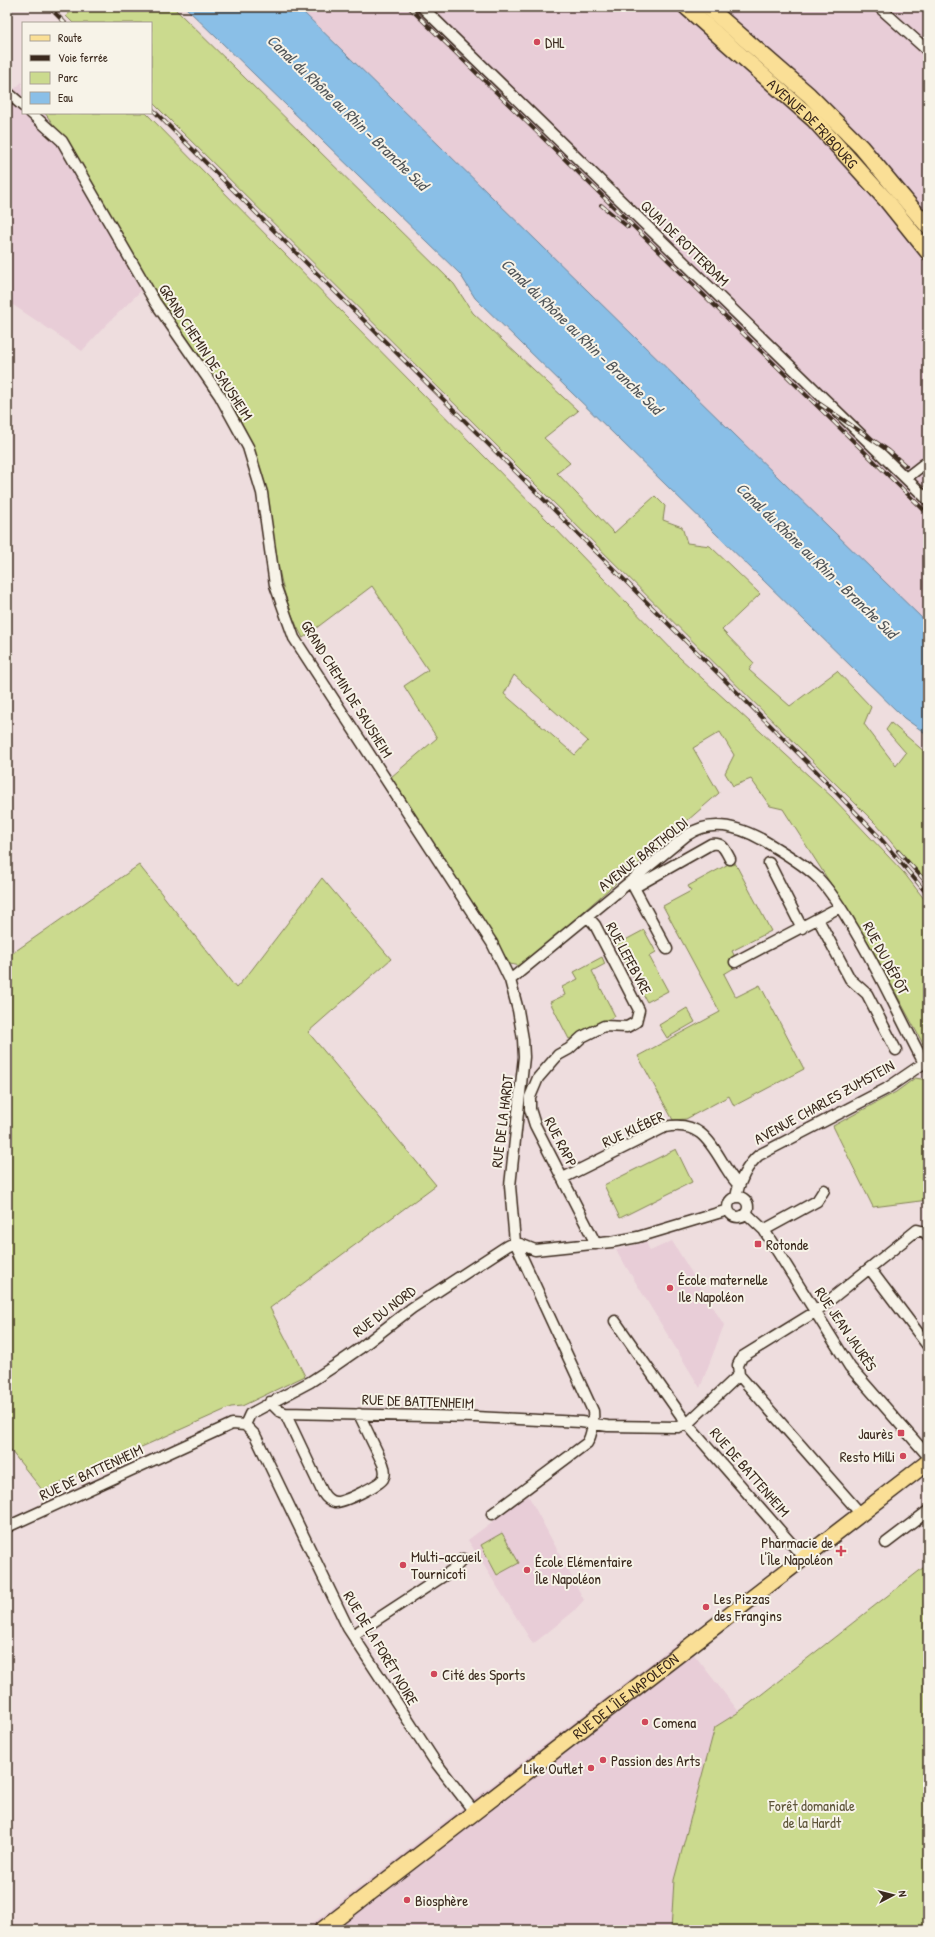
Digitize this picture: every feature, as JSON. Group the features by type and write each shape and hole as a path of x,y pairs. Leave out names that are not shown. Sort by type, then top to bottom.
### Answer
{"main road":[{"name":"AVENUE DE FRIBOURG","path":"686,7 814,120 882,195 928,252"},
{"name":"AVENUE DE FRIBOURG","path":"708,7 809,95 861,147 928,227"},
{"name":"RUE DE L'ÎLE NAPOLÉON","path":"322,1930 928,1462"}],"street":[{"name":"QUAI DE ROTTERDAM","path":"422,7 928,500"},
{"path":"879,7 928,51"},
{"path":"7,92 22,105"},
{"name":"GRAND CHEMIN DE SAUSHEIM","path":"32,114 62,141 155,302 189,349 224,402 248,447 262,493 275,585 294,638 492,943 510,980"},
{"path":"906,478 928,461"},
{"name":"AVENUE BARTHOLDI","path":"510,980 588,917 633,884 695,829 712,824 730,826 752,834 779,849 818,879 840,907"},
{"path":"679,842 686,857"},
{"path":"667,950 633,884 705,847 717,843 722,845 730,859"},
{"path":"769,863 802,928"},
{"path":"735,962 840,907"},
{"name":"RUE DU DÉPÔT","path":"840,907 861,940 926,1063"},
{"name":"RUE LEFEBVRE","path":"558,1055 569,1050 582,1037 604,1026 627,1027 636,1022 639,1017 639,1010 594,925 588,917"},
{"path":"818,919 850,979 867,994 896,1050"},
{"name":"RUE DE LA HARDT","path":"510,980 518,1010 524,1050 510,1186 515,1242 524,1265 548,1310 593,1411 592,1424"},
{"name":"RUE RAPP","path":"558,1055 535,1082 530,1096 530,1109 535,1125 564,1178 596,1244"},
{"name":"AVENUE CHARLES ZUMSTEIN","path":"736,1196 739,1185 748,1167 759,1155 886,1089 926,1063"},
{"name":"RUE KLÉBER","path":"564,1178 665,1127 678,1125 691,1128 704,1136 739,1185"},
{"path":"764,1230 817,1201 824,1190"},
{"path":"736,1196 744,1198 746,1201 748,1209 746,1213 739,1217 735,1217 728,1210 729,1201 736,1196"},
{"path":"515,1242 536,1250 596,1244 638,1237 728,1210"},
{"name":"RUE JEAN JAURÈS","path":"746,1213 764,1230 850,1367 928,1456"},
{"path":"860,1514 739,1375 738,1365 742,1357 815,1312 917,1230 925,1232 928,1236"},
{"name":"RUE DU NORD","path":"270,1402 310,1382 333,1367 359,1350 412,1308 501,1249 515,1242"},
{"path":"524,1265 536,1250"},
{"path":"870,1269 928,1346"},
{"path":"615,1321 688,1424 739,1375"},
{"path":"245,1425 250,1414 270,1402 279,1411 285,1413 323,1494 330,1501 334,1502 344,1501 380,1482 384,1477 385,1472 383,1464 359,1414"},
{"name":"RUE DE BATTENHEIM","path":"285,1413 482,1418 678,1427 688,1424 804,1557"},
{"name":"RUE DE BATTENHEIM","path":"7,1527 232,1424 245,1425"},
{"path":"492,1514 586,1443 592,1424"},
{"name":"RUE DE LA FORÊT NOIRE","path":"245,1425 255,1435 353,1635 434,1760 475,1813"},
{"path":"886,1543 928,1511"},
{"path":"353,1635 454,1569 463,1558"}],"shaded area":[{"path":"298,7 928,7 928,625 501,206"},
{"path":"22,82 22,114 46,114 65,139 149,283 82,351 7,301 7,96"},
{"name":"École maternelle Ile Napoléon","path":"672,1241 724,1325 700,1388 616,1250 646,1242 650,1251"},
{"name":"École Elémentaire Île Napoléon","path":"528,1495 584,1600 573,1612 533,1644 468,1540"},
{"path":"682,1639 739,1712 715,1727 674,1880 671,1930 304,1930"}],"green space":[{"path":"76,7 173,7 454,284 473,313 578,411 544,438 570,463 557,473 614,533 655,496 665,506 663,520 682,527 687,543 710,546 760,594 722,630 754,663 749,670 790,706 837,671 871,707 864,724 896,766 906,753 886,730 891,723 928,755 928,887 877,825 152,102 152,22 72,22 66,16"},
{"path":"46,114 147,114 550,523 680,658 832,797 904,873 928,904 928,1053 871,947 783,809 770,806 751,779 733,786 725,773 734,755 720,732 693,748 719,793 521,966 510,964 391,777 437,738 404,686 428,670 372,586 303,638 292,615 284,590 278,566 265,490 259,465 250,441 229,399 149,283 73,154","holes":["514,675 588,741 575,755 504,694"]},
{"path":"734,861 771,931 732,951 739,965 724,974 736,997 760,985 804,1069 734,1106 729,1096 686,1119 673,1120 638,1056 720,1012 663,906 691,891 688,886"},
{"path":"139,865 236,988 322,878 391,959 308,1032 436,1185 270,1308 305,1376 242,1406 231,1407 43,1491 7,1446 7,957"},
{"path":"644,930 656,952 649,956 668,991 647,1002 616,945"},
{"path":"602,957 605,964 592,971 615,1016 569,1039 550,1002 565,995 562,987 578,979 574,972"},
{"path":"687,1008 695,1022 667,1038 659,1025"},
{"path":"915,1078 928,1080 928,1200 873,1207 833,1126 896,1092"},
{"path":"676,1149 692,1182 620,1218 604,1185"},
{"path":"502,1533 519,1563 497,1575 481,1545"},
{"name":"Forêt domaniale de la Hardt","path":"928,1564 928,1930 671,1930 674,1880 715,1727 739,1712"}],"water":[{"name":"Canal du Rhône au Rhin - Branche Sud","path":"185,7 298,7 928,624 928,735 904,718 475,298 460,274"}],"railway":[{"path":"49,7 64,22"},
{"path":"409,7 928,514"},
{"path":"152,109 815,770 881,839 928,895"},
{"path":"601,205 628,227"},
{"path":"820,404 889,451 906,466"},
{"path":"898,851 928,884"}],"place":[{"name":"DHL","path":"537,42"},
{"name":"Rotonde","path":"758,1244"},
{"name":"École maternelle Ile Napoléon","path":"670,1288"},
{"name":"Jaurès","path":"901,1433"},
{"name":"Resto Milli","path":"903,1456"},
{"name":"Pharmacie de l'Île Napoléon","path":"841,1551"},
{"name":"Multi-accueil Tournicoti","path":"403,1565"},
{"name":"École Elémentaire Île Napoléon","path":"527,1570"},
{"name":"Les Pizzas des Frangins","path":"706,1607"},
{"name":"Cité des Sports","path":"434,1674"},
{"name":"Comena","path":"645,1722"},
{"name":"Passion des Arts","path":"603,1760"},
{"name":"Like Outlet","path":"591,1768"},
{"name":"Biosphère","path":"407,1900"}]}
